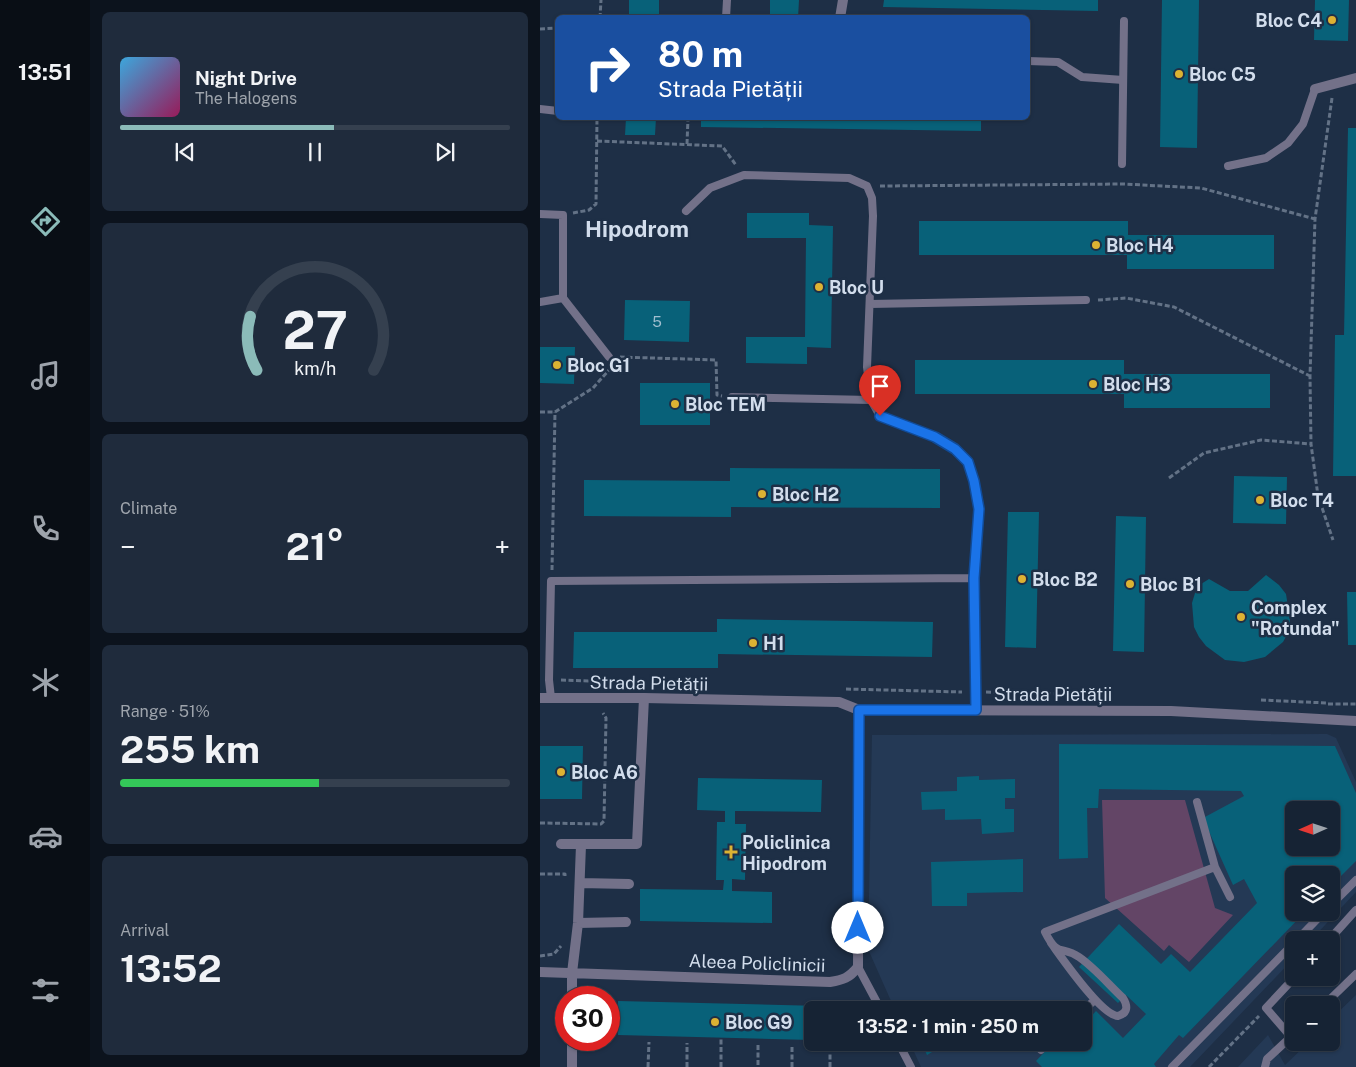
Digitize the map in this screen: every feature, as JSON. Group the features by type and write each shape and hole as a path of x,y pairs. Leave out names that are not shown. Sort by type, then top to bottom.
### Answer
{"street":[{"path":"840,15 843,0"},
{"path":"1314,89 1356,78"},
{"name":"Strada Pietății","path":"545,698 839,702 859,710 1171,711 1356,721"},
{"path":"561,844 635,845 638,842 644,698"},
{"path":"858,967 859,710"},
{"path":"570,986 578,923 581,845"},
{"path":"580,883 630,884"},
{"path":"578,923 626,922"},
{"name":"Aleea Policlinicii","path":"540,972 830,982 844,980 852,975 858,967"},
{"path":"572,1051 572,1067"}],"lane":[{"path":"726,15 727,0"},
{"path":"1122,164 1124,21"},
{"path":"1030,61 1058,62 1082,77 1123,80"},
{"path":"1228,166 1266,158 1288,143 1303,124 1314,89"},
{"path":"540,109 555,110"},
{"path":"686,211 710,188 744,176 849,178 867,186 872,198 873,216 867,367 871,400 880,416 935,437 955,449 968,462 974,481 979,509 974,578 976,710"},
{"path":"540,214 563,214 563,298 610,357"},
{"path":"540,302 563,298"},
{"path":"870,304 1086,300"},
{"path":"732,396 871,400"},
{"path":"545,698 549,680 551,580 974,578"},
{"path":"1197,802 1215,868 1230,898"},
{"path":"1050,943 1061,951 1071,953 1080,958 1123,998 1127,1006 1126,1011 1121,1016 1114,1016 1095,1000 1050,943 1045,932 1215,868"},
{"path":"1340,896 1356,880"},
{"path":"1337,931 1356,910"},
{"path":"1306,931 1315,921"},
{"path":"1172,1067 1285,952"},
{"path":"858,967 876,1001"},
{"path":"1333,996 1356,974"},
{"path":"1285,1028 1266,1008 1287,986"},
{"path":"1265,1067 1267,1059 1285,1042"},
{"path":"903,1051 911,1067"}],"path":[{"path":"600,15 601,0"},
{"path":"540,29 555,28"},
{"path":"1333,540 1318,496 1311,444 1310,376 1315,220 1334,84"},
{"path":"563,214 589,210 596,204 597,120"},
{"path":"686,144 688,120"},
{"path":"597,141 722,146 744,176"},
{"path":"867,186 1123,184 1201,188 1315,220"},
{"path":"1086,300 1126,298 1174,308 1310,376"},
{"path":"540,412 555,412 593,388 610,368 610,357 716,360 717,395 732,396"},
{"path":"551,580 555,412"},
{"path":"1169,478 1204,453 1261,440 1311,444"},
{"path":"549,680 628,682"},
{"path":"838,689 1111,695"},
{"path":"1256,700 1328,703"},
{"path":"540,823 601,824 604,821 606,718 602,712"},
{"path":"582,775 605,776"},
{"path":"540,874 565,874 565,883"},
{"path":"540,956 554,954 562,945 563,939"},
{"path":"1209,1067 1266,1008"},
{"path":"721,1037 721,1067"},
{"path":"648,1067 649,1042"},
{"path":"687,1043 687,1067"},
{"path":"758,1045 758,1067"},
{"path":"792,1046 792,1067"},
{"path":"830,1051 830,1067"}],"shaded area":[{"path":"1327,734 1336,738 1356,782 1356,892 1340,909 1340,866 1285,866 1285,921 1329,921 1319,931 1285,931 1285,967 1190,1067 921,1067 914,1051 1092,1051 1092,1001 891,1001 868,949 872,735"},
{"path":"1102,800 1185,800 1215,908 1233,915 1189,962 1169,945 1164,951 1105,898"},
{"path":"1356,995 1356,1067 1238,1067 1268,1035 1285,1065 1300,1051 1340,1051 1340,1010"}],"building":[{"path":"629,0 659,0 659,15 629,15"},
{"path":"770,0 799,0 798,15 770,15"},
{"path":"884,0 1098,0 1098,11 883,7"},
{"name":"Bloc C5","path":"1162,0 1199,0 1197,148 1160,147"},
{"name":"Bloc C4","path":"1315,0 1349,0 1348,41 1314,40"},
{"path":"626,120 656,120 655,135 625,135"},
{"path":"701,120 981,120 981,131 701,127"},
{"path":"1348,128 1356,128 1356,476 1333,476 1335,335 1344,335"},
{"name":"Bloc U","path":"747,213 809,213 809,225 833,226 831,348 807,347 807,364 746,363 746,337 805,337 806,238 747,238"},
{"name":"Bloc H4","path":"919,221 1128,221 1128,235 1274,235 1274,269 1127,269 1127,255 919,255"},
{"path":"625,300 690,301 689,342 624,340"},
{"name":"Bloc G1","path":"540,347 575,347 574,384 540,383"},
{"name":"Bloc H3","path":"915,360 1124,360 1124,374 1270,374 1270,408 1124,408 1124,394 915,394"},
{"name":"Bloc TEM","path":"640,383 710,383 710,425 640,425"},
{"name":"Bloc H2","path":"730,468 940,469 940,508 731,507 731,517 584,516 584,480 730,481"},
{"name":"Bloc T4","path":"1234,476 1287,477 1286,524 1233,523"},
{"name":"Bloc B2","path":"1008,512 1039,512 1036,648 1005,647"},
{"name":"Bloc B1","path":"1116,516 1146,517 1144,652 1113,651"},
{"name":"Complex \"Rotunda\"","path":"1266,575 1279,585 1286,594 1290,620 1288,633 1283,642 1265,657 1244,662 1225,660 1206,646 1194,627 1192,603 1195,593 1201,584 1209,579 1230,591 1248,591"},
{"path":"1347,592 1356,592 1356,645 1348,645"},
{"name":"H1","path":"717,619 933,622 932,657 718,654 718,668 573,668 574,632 717,632"},
{"path":"1059,744 1335,746 1356,793 1356,861 1340,877 1340,866 1285,866 1285,921 1296,921 1183,1038 1179,1035 1154,1064 1156,1067 1042,1067 1036,1061 1045,1051 1092,1051 1092,1015 1096,1011 1123,1038 1146,1014 1126,995 1118,1003 1079,967 1119,924 1161,964 1171,954 1190,972 1257,903 1244,879 1233,885 1203,818 1244,796 1241,791 1099,789 1098,808 1087,808 1088,858 1059,859"},
{"name":"Bloc A6","path":"540,746 583,746 582,799 540,799"},
{"path":"979,776 979,780 1015,779 1015,798 1005,798 1005,809 1014,809 1014,832 982,834 981,819 945,820 945,809 922,810 921,792 957,791 957,777"},
{"name":"Policlinica Hipodrom","path":"698,778 822,780 821,812 735,811 735,824 746,824 745,880 732,879 732,891 772,892 772,923 640,921 640,889 723,890 724,880 716,880 717,822 725,822 725,811 697,810"},
{"path":"1023,859 1023,892 967,893 967,906 932,906 931,862"},
{"name":"Bloc G9","path":"620,1001 804,1006 804,1040 620,1035"},
{"path":"925,1051 934,1051 927,1055"}],"place":[{"name":"Bloc C4","path":"1332,20"},
{"name":"Bloc C5","path":"1179,74"},
{"name":"Bloc H4","path":"1096,245"},
{"name":"Bloc U","path":"819,287"},
{"name":"Bloc G1","path":"557,365"},
{"name":"Bloc H3","path":"1093,384"},
{"name":"Bloc TEM","path":"675,404"},
{"name":"Bloc H2","path":"762,494"},
{"name":"Bloc T4","path":"1260,500"},
{"name":"Bloc B2","path":"1022,579"},
{"name":"Bloc B1","path":"1130,584"},
{"name":"Complex \"Rotunda\"","path":"1241,617"},
{"name":"H1","path":"753,643"},
{"name":"Bloc A6","path":"561,772"},
{"name":"Policlinica Hipodrom","path":"731,852"},
{"name":"Bloc G9","path":"715,1022"}],"district":[{"name":"Hipodrom","path":"637,229"}],"route":[{"path":"858,928 859,710 976,710 974,578 979,509 974,481 968,462 955,449 935,437 880,416"}]}
